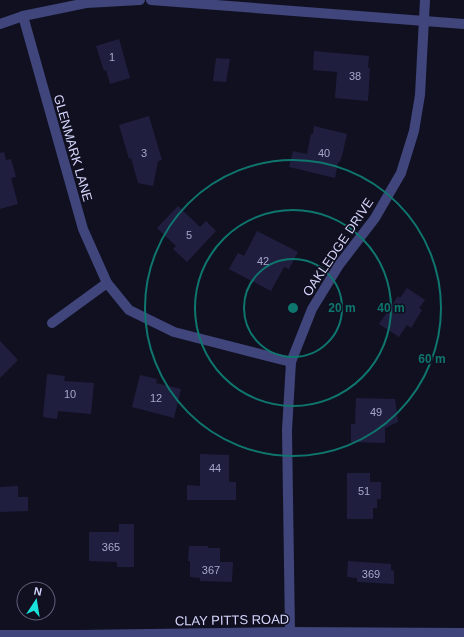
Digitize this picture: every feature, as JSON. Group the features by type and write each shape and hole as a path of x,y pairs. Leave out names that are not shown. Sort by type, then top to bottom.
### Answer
{"street":[{"path":"0,24 23,16 86,3 140,0"},
{"path":"151,0 464,24"},
{"name":"OAKLEDGE DRIVE","path":"290,632 287,430 291,362 312,309 339,265 375,218 400,173 414,131 420,95 425,0"},
{"name":"GLENMARK LANE","path":"23,16 83,229 107,283 129,310 174,332 291,362"},
{"path":"52,323 107,283"},
{"name":"CLAY PITTS ROAD","path":"0,635 79,636 290,632 464,633"}],"building":[{"path":"119,39 130,78 110,84 96,46"},
{"path":"314,51 369,56 368,68 370,68 368,101 335,98 337,72 313,70"},
{"path":"216,58 230,59 226,82 213,81"},
{"path":"149,116 162,160 158,161 153,186 138,183 119,125"},
{"path":"314,126 347,134 340,162 338,162 335,178 289,167 293,151 307,154"},
{"path":"4,152 6,160 11,159 16,177 11,178 18,204 0,209 0,153"},
{"path":"178,206 200,227 206,221 216,231 187,262 173,249 176,246 157,228"},
{"path":"257,231 298,252 289,269 284,267 271,291 229,269 238,253 244,256"},
{"path":"407,288 425,300 419,308 422,310 411,328 407,325 399,337 379,324 398,296 400,298"},
{"path":"0,341 18,360 0,378"},
{"path":"47,374 65,376 64,381 94,383 91,414 58,411 57,419 43,417"},
{"path":"140,375 157,379 156,383 181,389 174,418 132,407"},
{"path":"356,398 395,399 398,422 385,428 385,443 351,442 351,424 355,424"},
{"path":"200,454 229,455 229,482 236,482 236,500 187,500 187,485 200,486"},
{"path":"347,473 370,473 370,482 381,482 381,499 377,499 377,508 373,508 373,519 347,519"},
{"path":"18,486 18,497 28,497 28,511 0,512 0,487"},
{"path":"119,524 134,524 134,567 117,567 117,562 89,561 89,532 119,532"},
{"path":"189,546 208,546 208,548 220,548 220,562 233,562 232,582 200,581 200,578 190,577 190,561 188,561"},
{"path":"348,561 391,564 391,570 394,571 394,584 357,582 357,578 347,577"}]}
